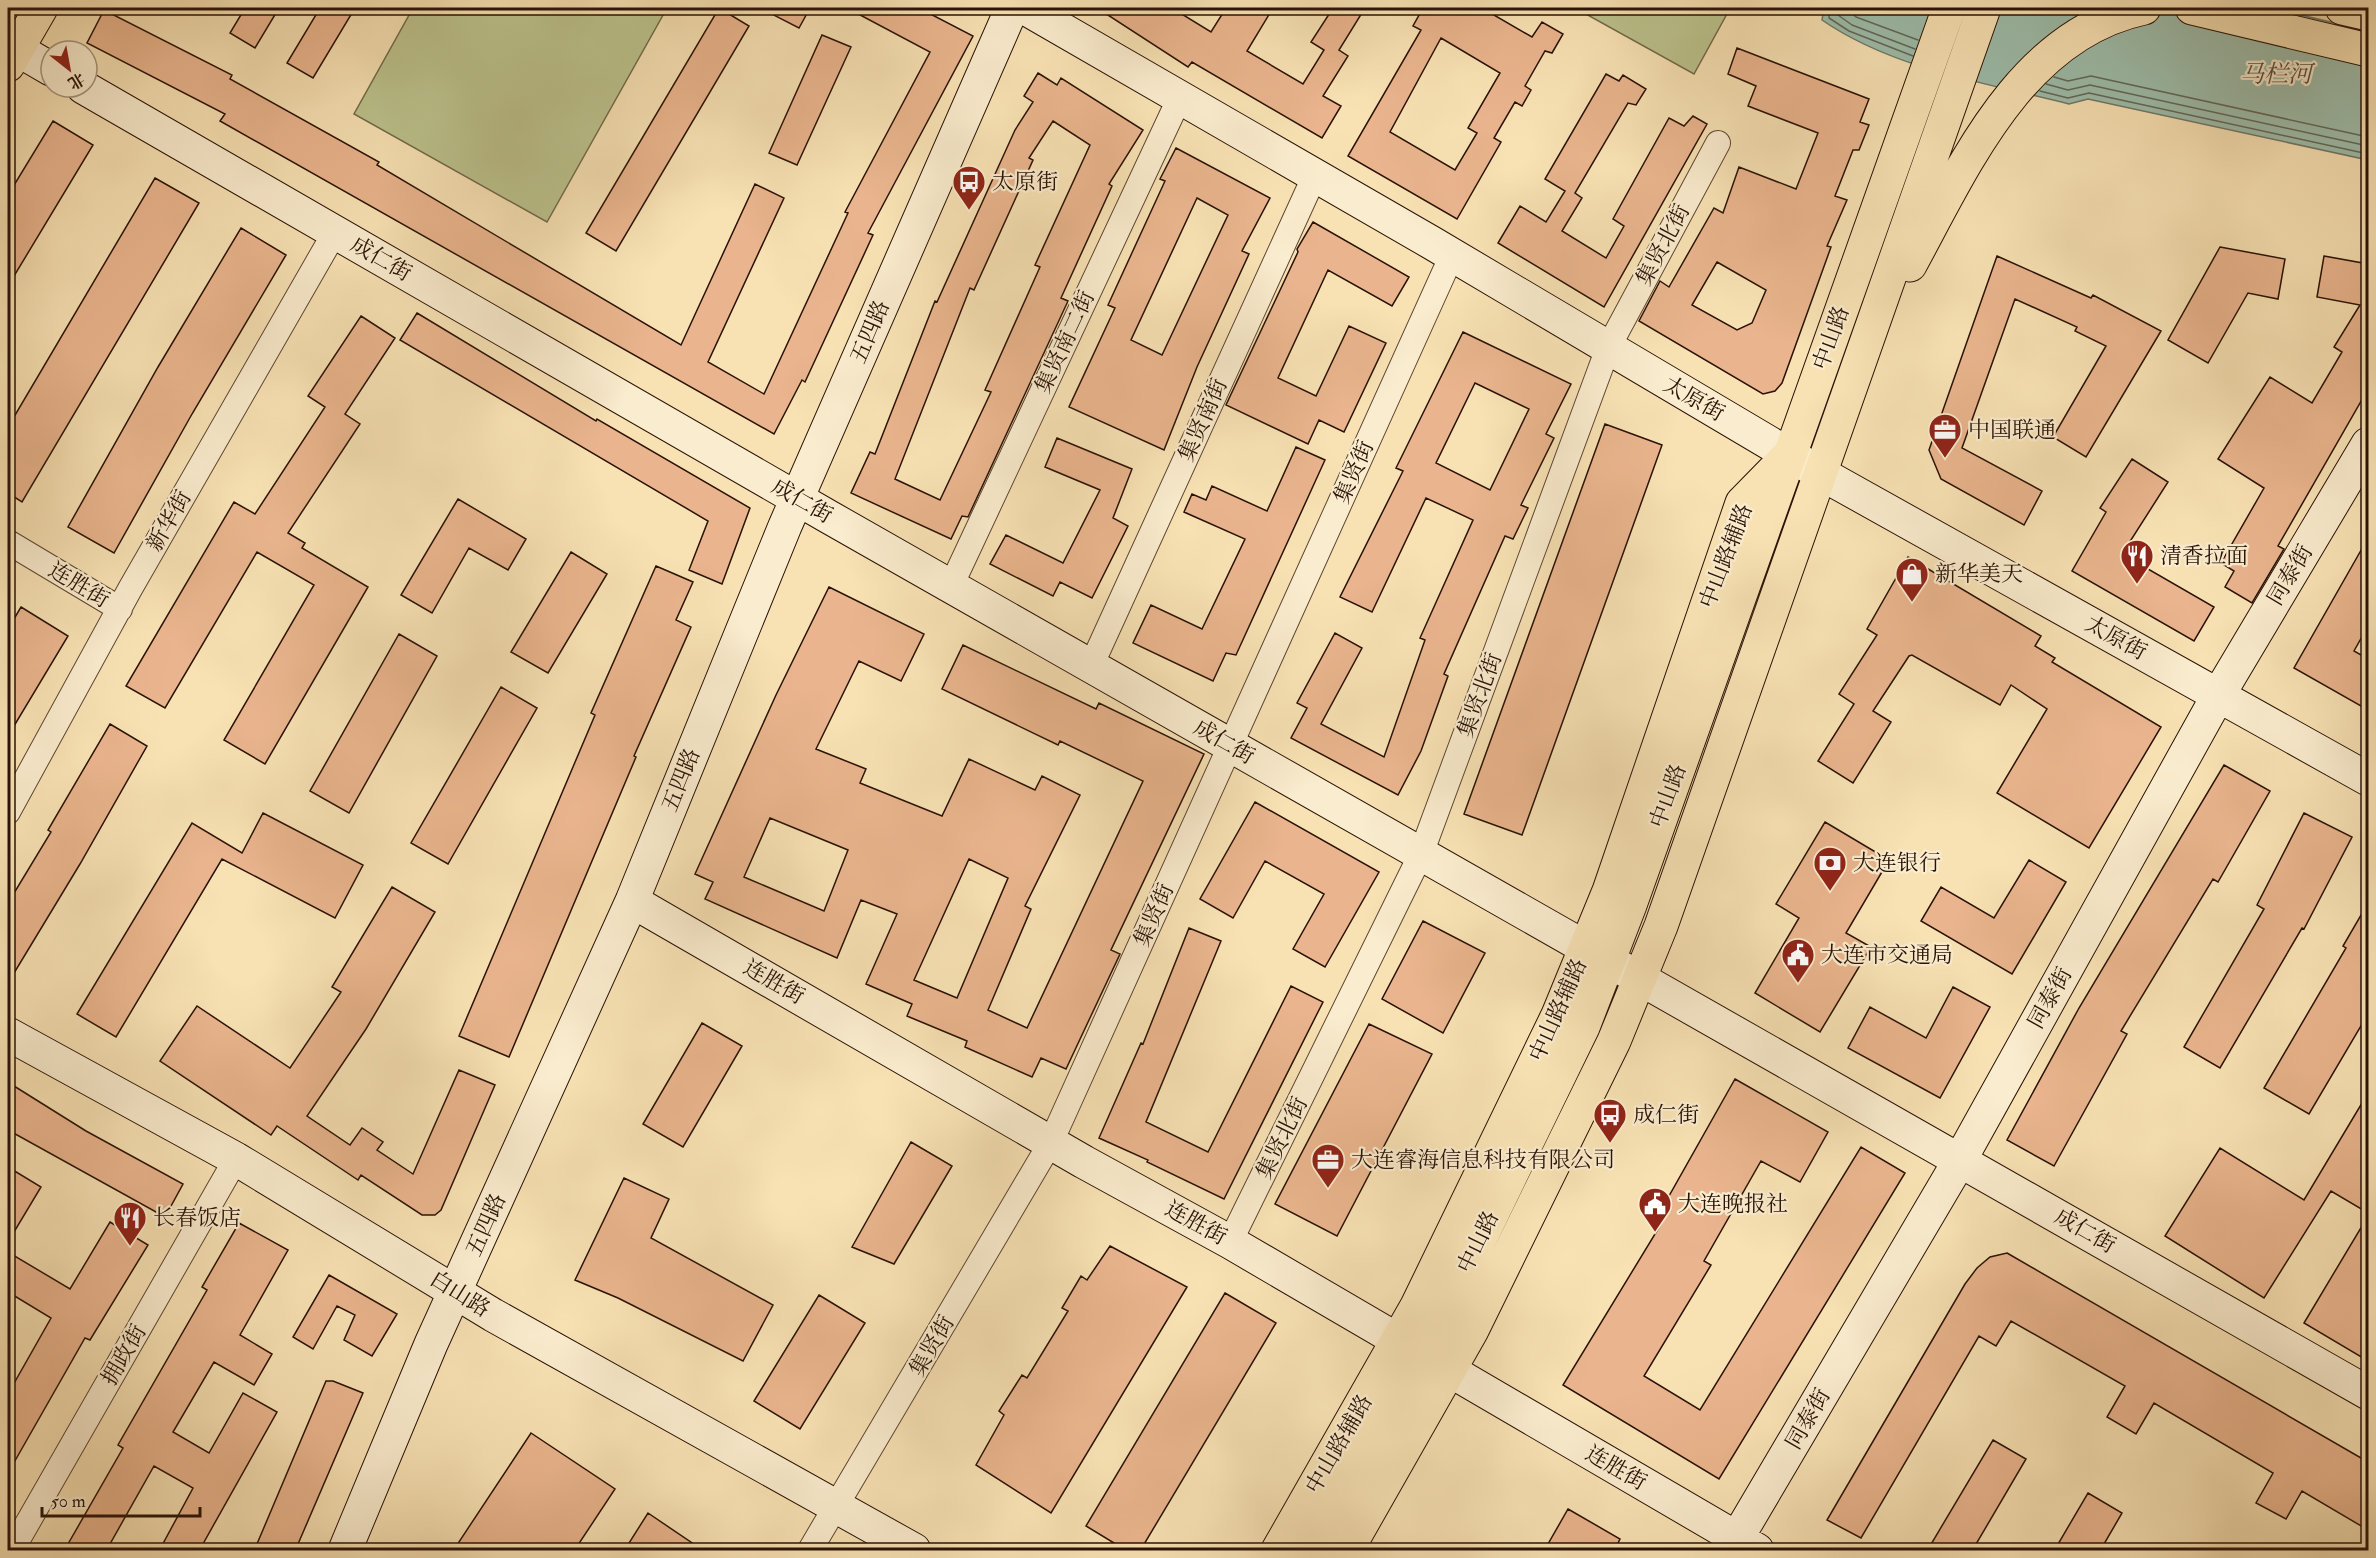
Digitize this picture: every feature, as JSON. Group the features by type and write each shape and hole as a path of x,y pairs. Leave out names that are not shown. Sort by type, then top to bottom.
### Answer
{"main road":[{"path":"10,52 41,8"},
{"name":"中山路","path":"1311,1551 1423,1355 1583,1028 1597,954 1790,454 1949,8"},
{"name":"中山路","path":"1347,1551 1423,1355 1472,1330 1614,1041 1665,915 1984,8"},
{"path":"1864,348 1992,122 2016,88 2044,60 2078,33 2114,14 2144,8"},
{"path":"2192,8 2368,50"},
{"path":"2342,8 2368,14"},
{"name":"中山路辅路","path":"1278,1551 1423,1355"}],"street":[{"name":"五四路","path":"345,1551 431,1344 632,901 797,499 1012,8"},
{"name":"太原街","path":"1025,8 1452,255 1820,473 2368,779"},
{"path":"10,52 39,64"},
{"name":"成仁街","path":"99,96 797,499 2368,1393"},
{"name":"集贤南二街","path":"951,586 1180,97"},
{"name":"集贤北街","path":"1230,1242 1421,854 1608,348 1718,143"},
{"name":"集贤南街","path":"1091,666 1315,175"},
{"name":"新华街","path":"8,812 120,609 335,232"},
{"name":"集贤街","path":"810,1551 1051,1142 1452,255"},
{"name":"同泰街","path":"1742,1547 2219,694 2368,444"},
{"name":"连胜街","path":"8,542 120,609"},
{"name":"连胜街","path":"632,901 1230,1242 1742,1547"},
{"name":"白山路","path":"8,1034 236,1159 456,1292 914,1551"},
{"name":"拥政街","path":"12,1551 236,1159"}],"green space":[{"path":"413,8 667,8 547,222 354,114"},
{"path":"1575,8 1721,8 1728,12 1694,74"}],"water":[{"name":"马栏河","path":"1824,8 2272,8 2368,31 2368,160 2088,99 2069,104 1973,81 1909,63 1850,37 1822,20"}],"building":[{"path":"245,8 279,8 255,48 230,33"},
{"path":"320,8 355,8 313,78 287,63"},
{"path":"719,8 749,26 616,251 586,233"},
{"path":"760,8 810,8 799,28"},
{"path":"847,8 919,8 973,36 868,233 873,235 805,382 802,380 774,434 220,121 225,114 99,49 99,39 89,39 104,10 232,75 230,79 379,162 377,165 681,345 755,184 784,198 708,362 764,394 848,213 845,212 930,52"},
{"path":"1097,8 1172,8 1211,32 1226,8 1273,8 1247,51 1303,84 1324,50 1311,42 1333,8 1365,8 1339,50 1348,56 1323,96 1341,106 1322,138 1192,62 1188,67"},
{"path":"1423,8 1482,8 1532,37 1542,22 1563,34 1552,53 1545,51 1525,86 1531,90 1522,106 1515,102 1494,138 1501,142 1457,219 1348,156 1421,30 1413,26","holes":["1441,38 1500,73 1468,128 1477,133 1455,170 1390,132"]},
{"path":"822,35 851,47 797,165 769,153"},
{"path":"1737,48 1869,99 1860,122 1869,125 1859,150 1853,150 1835,196 1847,200 1827,246 1831,247 1782,383 1775,391 1763,394 1639,321 1660,281 1669,287 1714,208 1723,213 1739,167 1796,189 1818,133 1748,106 1756,86 1728,74","holes":["1717,262 1766,290 1752,323 1737,330 1692,305"]},
{"path":"1038,73 1057,85 1061,78 1143,130 1109,184 1112,186 1061,298 1068,301 968,517 962,516 951,539 851,493 870,452 875,454 935,301 937,302 1015,130 1033,102 1024,96","holes":["1053,121 1090,145 1035,265 1040,267 985,390 991,392 940,500 895,479 970,288 974,290 1033,160 1029,158"]},
{"path":"1606,74 1619,81 1623,75 1646,89 1636,105 1628,103 1575,193 1582,198 1562,231 1606,258 1624,226 1613,219 1669,118 1684,126 1693,116 1707,124 1604,307 1498,243 1520,206 1546,222 1565,191 1545,179"},
{"path":"53,121 93,145 8,286 8,195"},
{"path":"1176,148 1270,198 1242,251 1249,254 1197,367 1164,450 1069,407 1115,308 1108,305 1165,181 1160,179","holes":["1197,198 1228,215 1162,355 1131,340"]},
{"path":"155,178 199,203 22,502 8,493 8,427"},
{"path":"1313,222 1409,277 1392,306 1328,270 1278,378 1316,396 1349,326 1386,343 1344,432 1319,420 1308,444 1226,405 1298,252 1297,249"},
{"path":"241,228 286,255 192,414 114,553 68,527 158,367"},
{"path":"2220,247 2285,259 2278,299 2248,293 2208,363 2168,340"},
{"path":"1997,256 2091,298 2093,295 2161,331 2086,457 2053,437 2106,346 2075,331 2077,327 2015,299 1962,448 2042,491 2024,525 1941,479 1929,450"},
{"path":"2324,256 2368,264 2368,389 2278,546 2284,549 2252,603 2225,587 2234,571 2221,563 2264,488 2218,459 2270,377 2312,403 2342,352 2334,347 2360,305 2317,297"},
{"path":"417,313 596,421 597,419 750,508 722,584 689,570 708,521 400,340"},
{"path":"361,316 395,338 345,414 360,424 288,533 305,543 302,548 368,587 265,764 224,740 314,585 257,552 165,708 126,686 234,502 255,514 325,407 308,396"},
{"path":"1463,332 1571,384 1546,434 1554,438 1521,505 1528,508 1513,539 1505,536 1444,674 1448,676 1421,751 1398,795 1291,738 1307,708 1297,703 1335,633 1362,648 1321,724 1384,757 1425,640 1420,638 1473,520 1426,498 1372,612 1340,597 1403,471 1396,468","holes":["1475,383 1529,409 1490,490 1436,463"]},
{"path":"1605,424 1662,445 1522,835 1464,814"},
{"path":"1057,438 1132,469 1113,518 1128,526 1092,598 1060,582 1053,596 990,564 1006,535 1063,563 1100,490 1045,467"},
{"path":"1296,447 1325,460 1236,655 1226,653 1213,681 1133,643 1151,605 1202,629 1245,539 1184,512 1192,494 1206,500 1212,486 1267,511"},
{"path":"2132,459 2168,482 2122,554 2214,607 2194,641 2072,571 2106,512 2100,508"},
{"path":"458,499 526,539 508,570 469,548 432,613 401,595"},
{"path":"2368,538 2368,626 2354,651 2368,659 2368,710 2294,668"},
{"path":"571,552 607,574 548,673 511,652"},
{"path":"1908,557 2041,636 2035,646 2055,658 2052,662 2161,727 2089,848 1997,793 2047,709 2011,685 2000,705 1912,655 1909,656 1873,711 1891,722 1853,783 1818,761 1854,704 1839,694 1877,635 1867,629"},
{"path":"656,566 693,582 676,620 691,627 634,756 636,757 509,1057 459,1036 595,715 591,713"},
{"path":"829,587 924,634 901,681 859,661 816,749 866,769 860,783 942,816 969,759 1035,790 1042,776 1080,795 1025,906 1031,909 988,1010 1027,1028 1143,781 1060,741 1058,745 942,689 963,645 1096,709 1099,703 1204,754 1111,950 1120,954 1066,1069 1041,1058 1032,1077 965,1047 967,1041 907,1016 912,1004 866,984 897,914 861,900 837,958 705,899 713,882 695,874 776,695","holes":["770,818 848,850 824,911 744,877","969,859 1008,878 957,998 914,980"]},
{"path":"21,607 68,636 8,736 8,629"},
{"path":"399,634 437,656 349,813 310,791"},
{"path":"501,687 537,708 448,864 411,843"},
{"path":"110,724 147,746 80,864 8,983 8,903 51,832 48,830"},
{"path":"2224,765 2270,791 2218,882 2213,879 2121,1031 2127,1034 2054,1166 2007,1140 2079,1008"},
{"path":"1255,802 1379,872 1325,967 1293,949 1324,894 1265,861 1233,918 1200,899"},
{"path":"263,813 363,865 335,918 222,859 116,1037 77,1014 192,823 242,853"},
{"path":"2304,813 2352,837 2304,929 2302,928 2220,1068 2184,1047 2264,909 2257,905"},
{"path":"1825,822 1889,860 1846,933 1871,947 1820,1032 1755,993 1799,918 1776,904"},
{"path":"2029,860 2066,882 2012,974 1921,921 1941,887 1994,918"},
{"path":"392,887 435,912 366,1029 307,1116 350,1145 362,1128 383,1142 377,1150 413,1174 459,1070 495,1085 441,1210 435,1215 422,1215 361,1175 358,1180 277,1126 271,1135 160,1061 197,1006 290,1068 341,992 332,987"},
{"path":"2368,903 2368,1014 2309,1114 2264,1088 2346,948 2343,946"},
{"path":"1423,921 1485,953 1443,1033 1382,999"},
{"path":"1189,928 1221,941 1146,1122 1208,1152 1291,986 1323,1002 1224,1199 1099,1138 1141,1043 1143,1044"},
{"path":"1953,987 1990,1007 1940,1098 1848,1048 1870,1007 1926,1038"},
{"path":"702,1023 742,1046 683,1147 643,1124"},
{"path":"1369,1024 1432,1054 1337,1236 1275,1204"},
{"path":"1735,1079 1828,1132 1800,1182 1761,1161 1704,1261 1711,1265 1644,1376 1700,1410 1861,1147 1905,1173 1719,1479 1563,1385 1666,1216 1660,1212"},
{"path":"14,1086 86,1131 183,1184 165,1217 8,1130 8,1097"},
{"path":"2368,1093 2368,1213 2331,1191 2264,1298 2165,1236 2220,1148 2304,1200"},
{"path":"911,1142 952,1166 894,1264 852,1247"},
{"path":"8,1167 41,1187 8,1242"},
{"path":"624,1178 669,1199 651,1238 773,1305 743,1361 618,1298 575,1280"},
{"path":"2368,1216 2368,1361 2304,1323"},
{"path":"110,1222 148,1245 90,1340 85,1338 8,1473 8,1394 51,1318 8,1292 8,1252 70,1289"},
{"path":"239,1223 288,1250 240,1335 272,1354 254,1385 214,1362 173,1432 209,1453 243,1393 277,1412 199,1551 159,1551 193,1488 154,1466 106,1551 64,1551 123,1448 118,1445 207,1290 202,1287"},
{"path":"1110,1246 1187,1287 1051,1513 976,1465 1004,1415 999,1411 1022,1375 1027,1378 1068,1311 1062,1308 1081,1276 1087,1280"},
{"path":"2007,1253 2368,1462 2368,1530 2302,1491 2286,1519 2256,1503 2273,1473 2154,1403 2136,1434 2107,1417 2125,1386 2011,1321 1996,1346 1979,1336 1861,1538 1827,1520 1965,1284 1977,1268 1990,1257"},
{"path":"329,1275 397,1314 372,1356 344,1340 355,1315 337,1306 313,1349 293,1337"},
{"path":"1225,1293 1276,1323 1140,1551 1127,1551 1086,1526"},
{"path":"819,1295 865,1323 800,1429 754,1401"},
{"path":"326,1381 333,1381 363,1393 295,1551 254,1551"},
{"path":"531,1433 615,1489 574,1551 453,1551"},
{"path":"1993,1440 2026,1459 1972,1551 1927,1551"},
{"path":"2088,1493 2122,1513 2100,1551 2054,1551"},
{"path":"1568,1509 1620,1539 1614,1551 1544,1551"},
{"path":"648,1513 704,1551 624,1551"}],"place":[{"name":"太原街","path":"969,211"},
{"name":"中国联通","path":"1945,459"},
{"name":"清香拉面","path":"2137,585"},
{"name":"新华美天","path":"1912,603"},
{"name":"大连银行","path":"1830,892"},
{"name":"大连市交通局","path":"1798,984"},
{"name":"成仁街","path":"1610,1144"},
{"name":"大连睿海信息科技有限公司","path":"1328,1189"},
{"name":"大连晚报社","path":"1655,1233"},
{"name":"长春饭店","path":"130,1247"}]}
